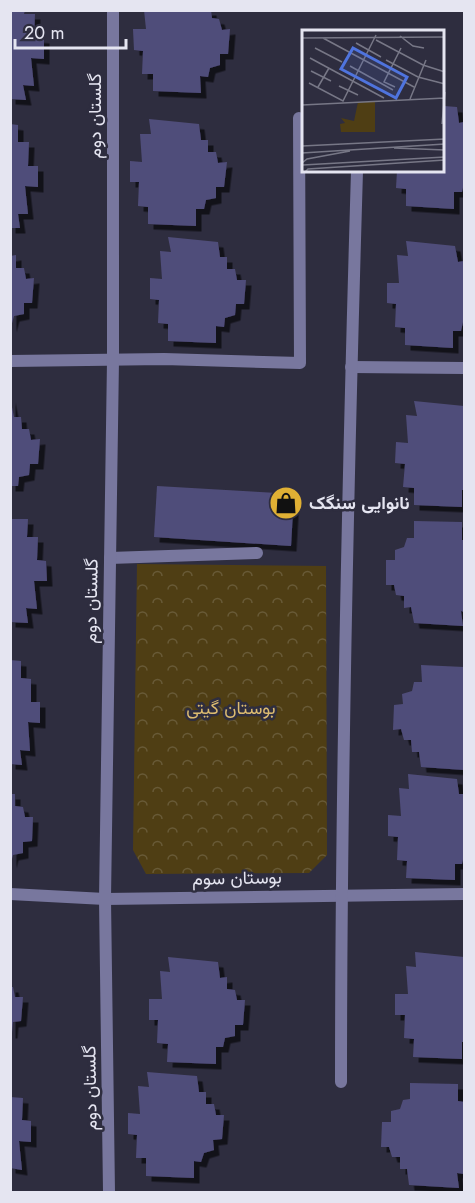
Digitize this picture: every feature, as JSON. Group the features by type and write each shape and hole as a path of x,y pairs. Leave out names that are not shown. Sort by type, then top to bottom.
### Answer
{"street":[{"name":"گلستان دوم","path":"109,1192 105,899 113,360 113,10"},
{"path":"10,361 164,359 300,363 299,118"},
{"path":"341,1082 341,894 357,172"},
{"path":"351,367 465,368"},
{"path":"110,558 257,553"},
{"name":"بوستان سوم","path":"10,894 105,899 465,894"}],"green space":[{"name":"بوستان گیتی","path":"137,564 326,566 327,855 309,873 146,874 133,850"}],"building":[{"path":"10,10 25,10 24,14 35,14 34,37 44,38 44,59 31,58 34,86 23,85 26,100 10,99"},
{"path":"144,10 211,10 212,18 219,19 222,30 230,29 228,54 220,54 220,65 210,68 208,77 200,76 201,93 153,91 153,74 142,74 143,51 134,50 133,29 146,29"},
{"path":"445,106 457,107 459,123 464,122 464,183 462,192 454,192 454,209 406,206 406,189 396,188 397,172 445,172"},
{"path":"149,119 199,124 201,140 208,140 208,152 216,152 218,163 227,162 224,187 216,187 216,198 206,200 204,209 196,209 196,226 148,224 148,207 138,206 139,182 130,182 130,161 142,162 140,134 151,134"},
{"path":"10,124 18,125 18,142 29,142 28,166 38,166 38,187 25,186 28,214 18,214 20,228 10,228"},
{"path":"168,237 218,242 220,257 227,257 227,269 235,269 237,280 246,280 244,304 236,304 235,315 225,318 224,327 216,326 216,343 168,341 168,324 158,323 159,300 150,299 150,278 162,279 160,251 171,252"},
{"path":"406,241 455,246 458,262 464,261 464,322 461,331 453,331 453,348 405,345 405,328 395,327 396,304 387,303 387,283 399,283 397,255 408,256"},
{"path":"16,255 16,268 24,268 26,279 34,278 32,303 24,303 24,314 14,316 11,327 10,256"},
{"path":"10,397 14,417 21,417 22,429 29,429 31,440 40,439 38,464 30,464 29,475 19,477 18,486 10,486"},
{"path":"414,401 464,406 462,507 414,505 414,488 403,487 405,464 395,463 396,442 408,443 406,415 417,416"},
{"path":"157,486 294,494 291,546 154,537"},
{"path":"10,519 28,519 27,537 38,537 37,560 46,561 47,581 34,581 37,609 26,608 28,623 10,622"},
{"path":"414,521 462,522 464,612 461,611 463,626 414,623 411,607 404,608 404,596 396,595 394,585 386,585 386,560 395,560 395,550 404,547 407,538 414,538"},
{"path":"10,660 21,661 21,678 31,679 31,702 40,702 40,723 28,722 30,751 20,750 22,765 10,764"},
{"path":"421,665 464,667 464,770 421,767 419,752 412,752 411,740 404,740 401,729 393,730 394,705 403,704 402,694 412,691 414,682 422,682"},
{"path":"408,774 457,779 459,794 464,794 464,855 462,864 455,864 455,880 406,878 407,861 397,860 398,837 388,836 388,815 401,816 399,788 409,789"},
{"path":"10,794 15,794 15,806 23,807 25,817 33,817 32,841 23,842 23,853 13,855 11,863"},
{"path":"415,952 464,957 462,1059 413,1057 414,1039 404,1038 405,1015 395,1015 395,994 408,994 406,966 416,967"},
{"path":"168,957 218,962 220,978 227,977 227,989 235,990 237,1000 245,1000 243,1025 235,1025 235,1036 225,1038 223,1047 216,1047 216,1064 167,1062 168,1044 157,1043 158,1020 149,1020 149,999 162,999 160,971 170,972"},
{"path":"10,987 13,987 15,997 23,997 21,1021 13,1022 12,1033 10,1033"},
{"path":"147,1072 197,1076 199,1092 206,1092 206,1104 214,1104 216,1115 224,1115 222,1139 213,1140 214,1150 204,1153 201,1162 194,1161 194,1178 146,1176 146,1158 136,1158 137,1135 128,1134 128,1113 140,1114 138,1086 149,1087"},
{"path":"410,1083 458,1084 458,1101 464,1102 464,1174 457,1173 459,1188 409,1185 407,1169 400,1169 400,1157 392,1157 389,1147 381,1147 382,1122 391,1122 391,1111 400,1109 403,1100 410,1099"},
{"path":"10,1097 23,1098 22,1120 31,1121 31,1142 19,1141 22,1170 10,1168"}],"place":[{"name":"نانوایی سنگک","path":"286,503"}]}
